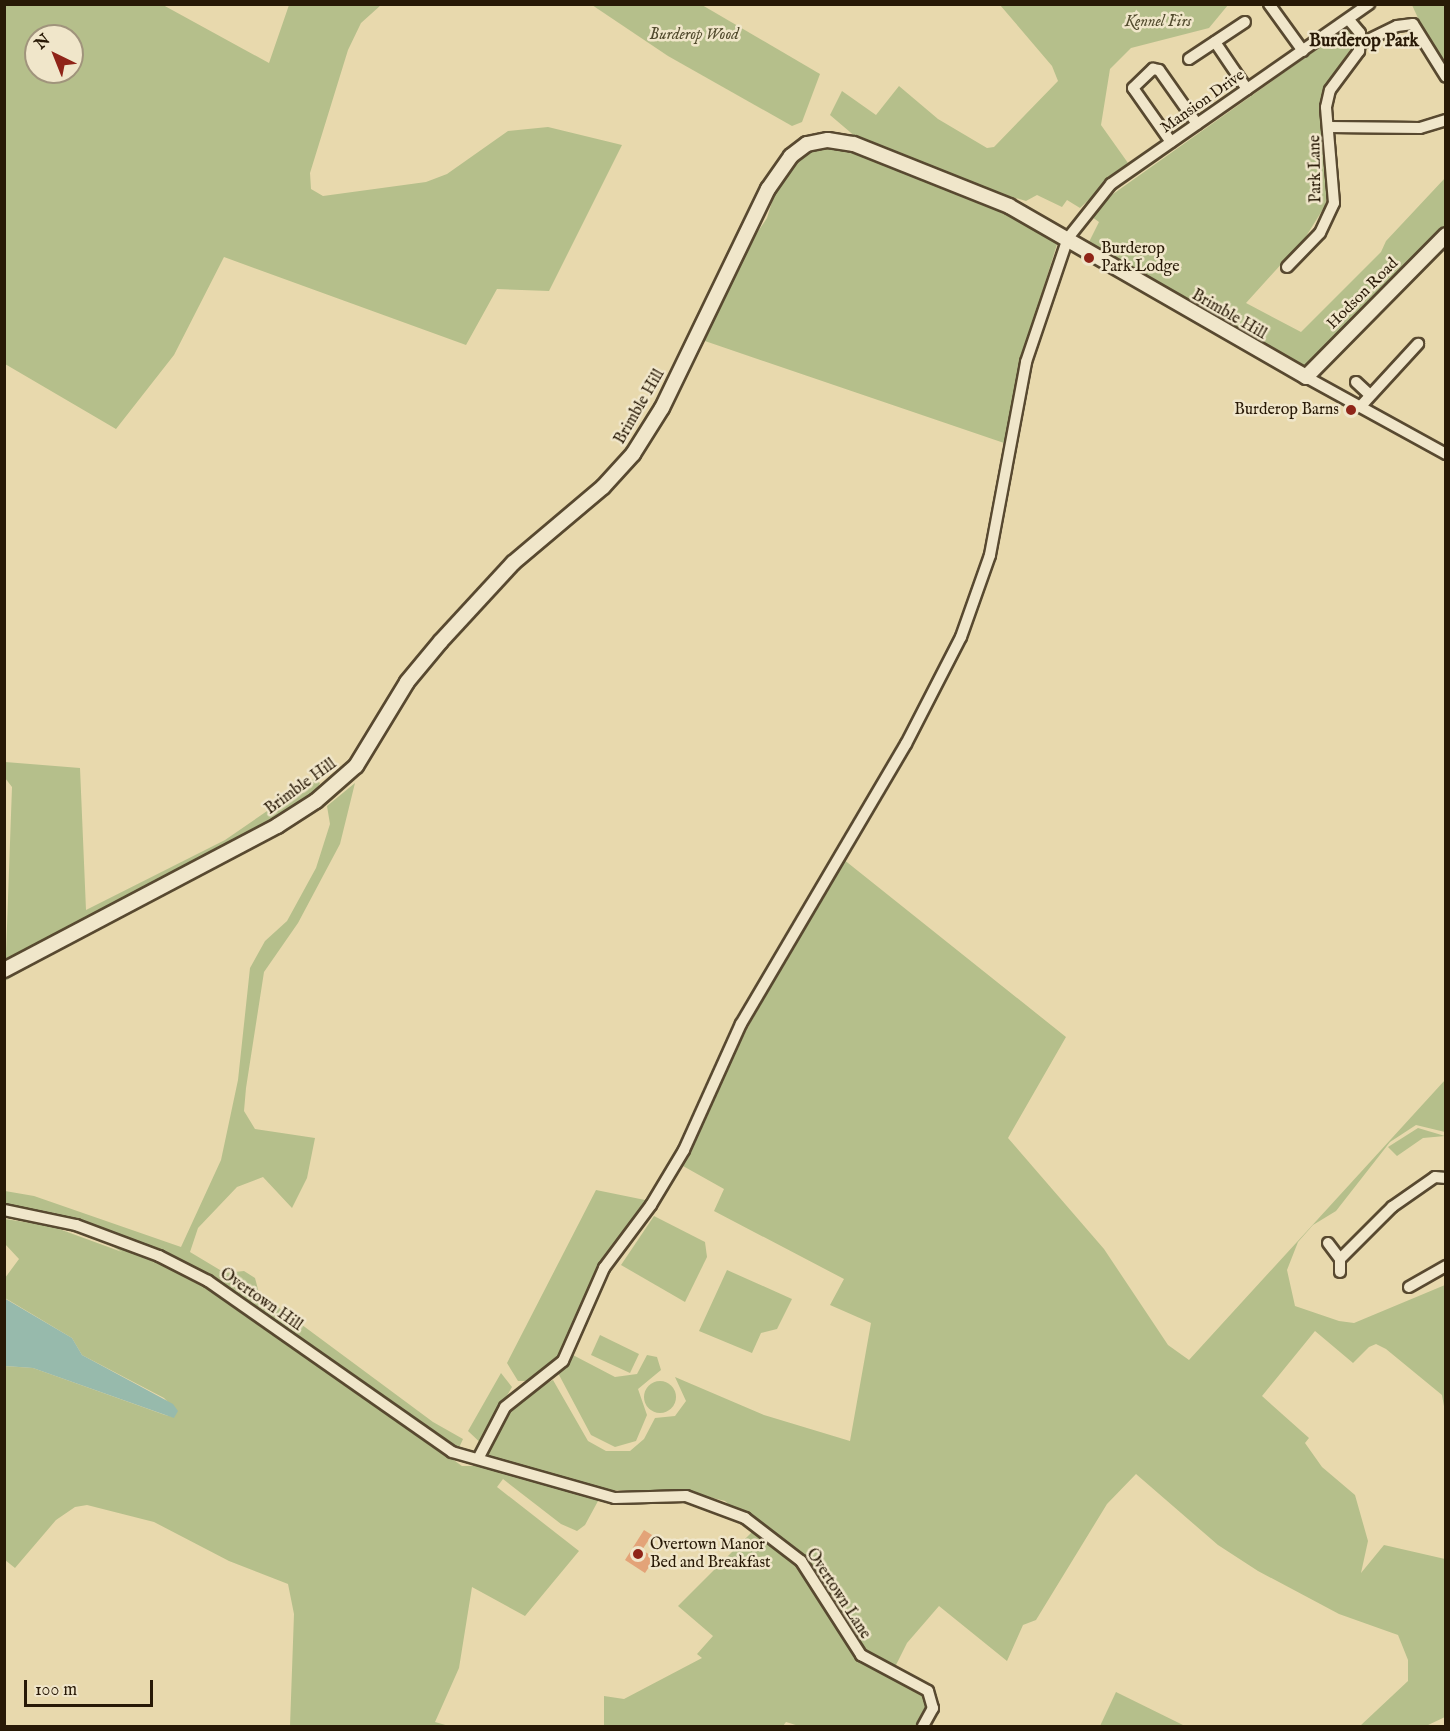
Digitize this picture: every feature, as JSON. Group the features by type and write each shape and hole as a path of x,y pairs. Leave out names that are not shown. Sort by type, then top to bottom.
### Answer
{"main road":[{"name":"Brimble Hill","path":"4,970 277,826 316,801 356,766 407,682 441,641 513,563 603,487 633,454 662,408 768,189 801,148 828,140 868,148 992,198 1068,238 1306,377"},
{"name":"Hodson Road","path":"1306,377 1446,235"}],"street":[{"path":"1269,4 1303,51"},
{"name":"Mansion Drive","path":"479,1457 505,1407 563,1361 604,1268 651,1205 684,1150 741,1024 906,744 961,637 990,555 1026,362 1068,238 1110,183 1349,20 1362,7"},
{"path":"1349,20 1360,33 1360,44 1397,26 1413,24 1446,77"},
{"path":"1189,58 1245,22"},
{"path":"1215,42 1247,89"},
{"name":"Park Lane","path":"1287,267 1331,214 1335,191 1328,97 1360,44"},
{"path":"1171,142 1133,88 1153,69 1159,70 1197,123"},
{"name":"Park Lane","path":"1330,127 1420,128 1446,120"},
{"path":"1359,407 1418,344"},
{"path":"1306,377 1446,454"},
{"path":"1356,382 1369,394"},
{"path":"1340,1259 1392,1207 1435,1177 1446,1178"},
{"name":"Overtown Hill","path":"4,1210 76,1225 192,1272 444,1448 479,1457"},
{"path":"1328,1243 1340,1259 1340,1272"},
{"path":"1409,1287 1446,1266"},
{"name":"Overtown Lane","path":"479,1457 615,1498 686,1496 759,1526 801,1561 861,1655 928,1691 933,1708 923,1726"}],"green space":[{"path":"5,4 163,5 269,63 289,5 381,5 361,23 348,50 310,173 311,189 323,196 426,182 447,174 508,131 548,127 622,145 549,291 497,289 466,345 224,257 174,355 116,429 5,364"},
{"name":"Burderop Wood","path":"592,5 702,5 820,74 802,122 792,126 668,56"},
{"name":"Kennel Firs","path":"1000,5 1228,5 1209,28 1131,48 1110,69 1101,125 1128,163 1080,208 1067,200 1062,207 1037,195 1026,201 975,186 857,138 830,115 842,91 876,115 899,86 938,119 987,148 994,147 1058,81 1052,66"},
{"path":"1412,5 1445,5 1445,61 1424,31"},
{"path":"1347,28 1357,40 1327,83 1319,107 1328,191 1325,206 1305,238 1246,303 1301,332 1381,252 1386,241 1445,178 1445,226 1314,360 1301,367 1226,329 1089,242 1099,222 1092,217 1113,194"},
{"path":"819,147 871,156 1023,221 1058,241 1018,370 1007,444 702,340 746,249 767,218 777,186 794,162"},
{"path":"5,762 80,768 86,910 225,840 315,778 320,783 315,794 250,835 78,926 59,950 5,981 12,787 5,778"},
{"path":"355,783 340,844 298,923 264,972 246,1088 244,1111 255,1129 315,1138 307,1178 292,1208 263,1177 237,1187 198,1228 190,1252 225,1273 244,1271 255,1278 259,1293 433,1422 463,1439 458,1450 437,1448 462,1466 493,1466 486,1448 468,1431 501,1373 512,1387 498,1411 553,1380 588,1441 606,1451 630,1451 644,1439 655,1418 675,1416 686,1401 675,1377 764,1415 850,1441 871,1323 830,1305 844,1279 714,1211 724,1189 683,1166 739,1043 843,859 1066,1037 1008,1138 1104,1249 1168,1345 1189,1360 1445,1080 1445,1132 1416,1125 1390,1142 1336,1211 1313,1225 1298,1242 1287,1270 1295,1306 1339,1321 1354,1323 1445,1285 1445,1412 1442,1395 1386,1349 1376,1344 1369,1347 1353,1363 1315,1331 1262,1396 1309,1438 1305,1443 1322,1467 1355,1495 1368,1541 1361,1573 1384,1545 1445,1559 1445,1717 1426,1726 1360,1726 1408,1681 1408,1660 1398,1635 1339,1614 1258,1571 1218,1545 1136,1474 1107,1504 1036,1620 1023,1625 1007,1661 939,1606 907,1643 895,1667 867,1654 924,1690 929,1712 920,1726 799,1726 786,1722 783,1726 604,1726 604,1696 624,1699 702,1658 697,1654 713,1636 678,1606 755,1529 725,1501 684,1491 604,1490 585,1525 577,1531 561,1524 503,1479 497,1487 579,1551 525,1616 472,1587 459,1668 435,1722 449,1726 290,1726 294,1614 288,1584 229,1561 154,1522 87,1505 75,1507 56,1520 15,1568 5,1560 4,1366 33,1368 165,1415 174,1417 177,1411 164,1398 82,1355 72,1338 5,1298 5,1278 19,1259 5,1244 5,1219 51,1226 122,1252 62,1218 5,1205 5,1191 34,1196 181,1247 221,1160 238,1080 250,968 265,941 287,921 316,868 330,824 327,806"},
{"path":"1418,1128 1445,1136 1423,1138 1397,1156 1388,1147"},
{"path":"596,1190 650,1201 624,1237 557,1363 530,1381 518,1381 507,1363"},
{"path":"654,1216 705,1242 707,1257 685,1302 621,1265"},
{"path":"727,1270 792,1299 777,1329 761,1333 752,1353 699,1331"},
{"path":"600,1335 639,1354 630,1373 591,1355"},
{"path":"571,1354 615,1377 637,1374 647,1355 657,1357 661,1370 638,1389 647,1415 636,1441 615,1447 591,1435 558,1373"},
{"path":"660,1381 672,1385 676,1397 672,1409 660,1413 648,1409 644,1397 648,1385"},
{"path":"1116,1692 1185,1726 1100,1726"}],"shaded area":[{"path":"4,1298 72,1338 82,1355 173,1404 178,1411 174,1418 33,1368 5,1366"}],"building":[{"name":"Overtown Manor Bed and Breakfast","path":"644,1530 652,1535 642,1550 655,1558 645,1573 625,1560"}],"place":[{"name":"Burderop Park Lodge","path":"1089,258"},
{"name":"Burderop Barns","path":"1351,410"},
{"name":"Overtown Manor Bed and Breakfast","path":"638,1554"}],"district":[{"name":"Burderop Park","path":"1364,42"}]}
